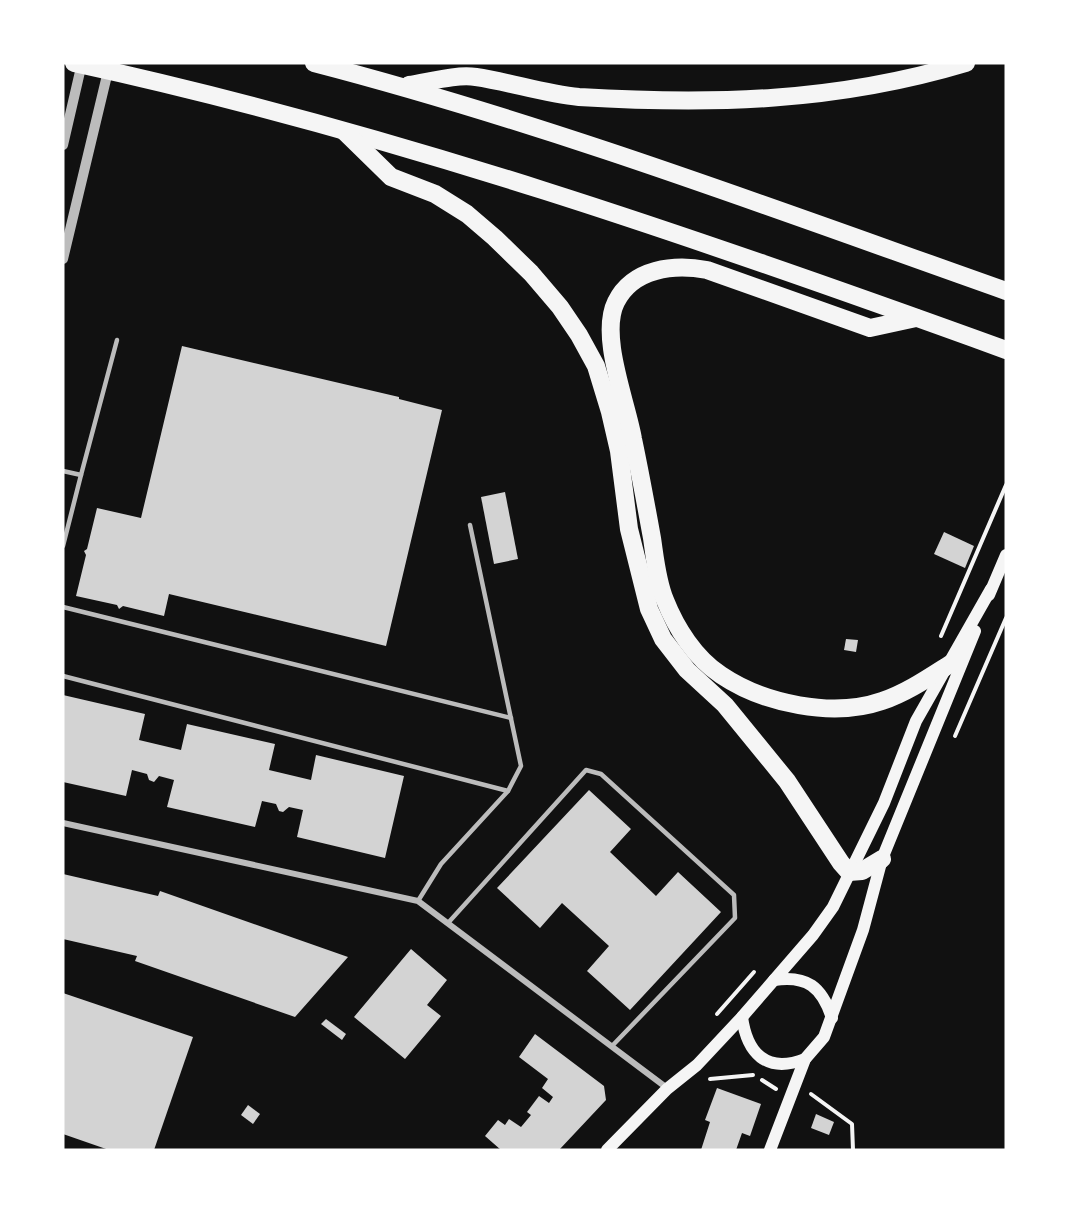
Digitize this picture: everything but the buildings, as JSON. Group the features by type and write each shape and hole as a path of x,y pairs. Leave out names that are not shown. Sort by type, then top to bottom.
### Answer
{"highway":[{"path":"74,63 176,85 343,131 587,204 1006,350"},
{"path":"314,63 401,86 630,157 1006,291"},
{"path":"401,86 474,76 567,96 642,101 768,99 857,90 966,63"},
{"path":"343,131 392,177 435,195 474,220 531,273 573,326 596,366 610,412 619,451 629,530 649,609 663,639 687,670 724,705 787,781 837,859 849,872 862,871 882,859"},
{"path":"916,318 870,328 707,270 689,267 649,272 634,280 616,302 611,320 614,358 629,415 664,598 695,650 720,675 736,683 768,698 813,706 865,706 884,701 950,664"}],"main road":[{"path":"770,1150 805,1059 824,1037 832,1018 863,930 882,859 1006,555"},
{"path":"607,1150 668,1089 697,1065 742,1017 833,907 884,803 916,721 991,589"},
{"path":"774,980 795,979 814,987 823,995 832,1018"},
{"path":"742,1017 747,1043 765,1060 777,1064 794,1063 805,1059"}],"street":[{"path":"63,145 82,63"},
{"path":"63,259 110,63"},
{"path":"63,823 418,901 613,1045 668,1089"}],"lane":[{"path":"63,546 117,340"},
{"path":"63,471 81,475"},
{"path":"418,901 441,864 508,791 521,766 470,525"},
{"path":"63,607 511,718"},
{"path":"63,676 508,791"},
{"path":"448,923 586,770 601,774 734,895 735,918 613,1045"}],"path":[{"path":"937,645 1006,485"},
{"path":"952,742 1006,618"},
{"path":"712,1020 754,971"},
{"path":"705,1080 752,1075 789,1096"},
{"path":"814,1086 810,1094 852,1124 853,1150"}]}
